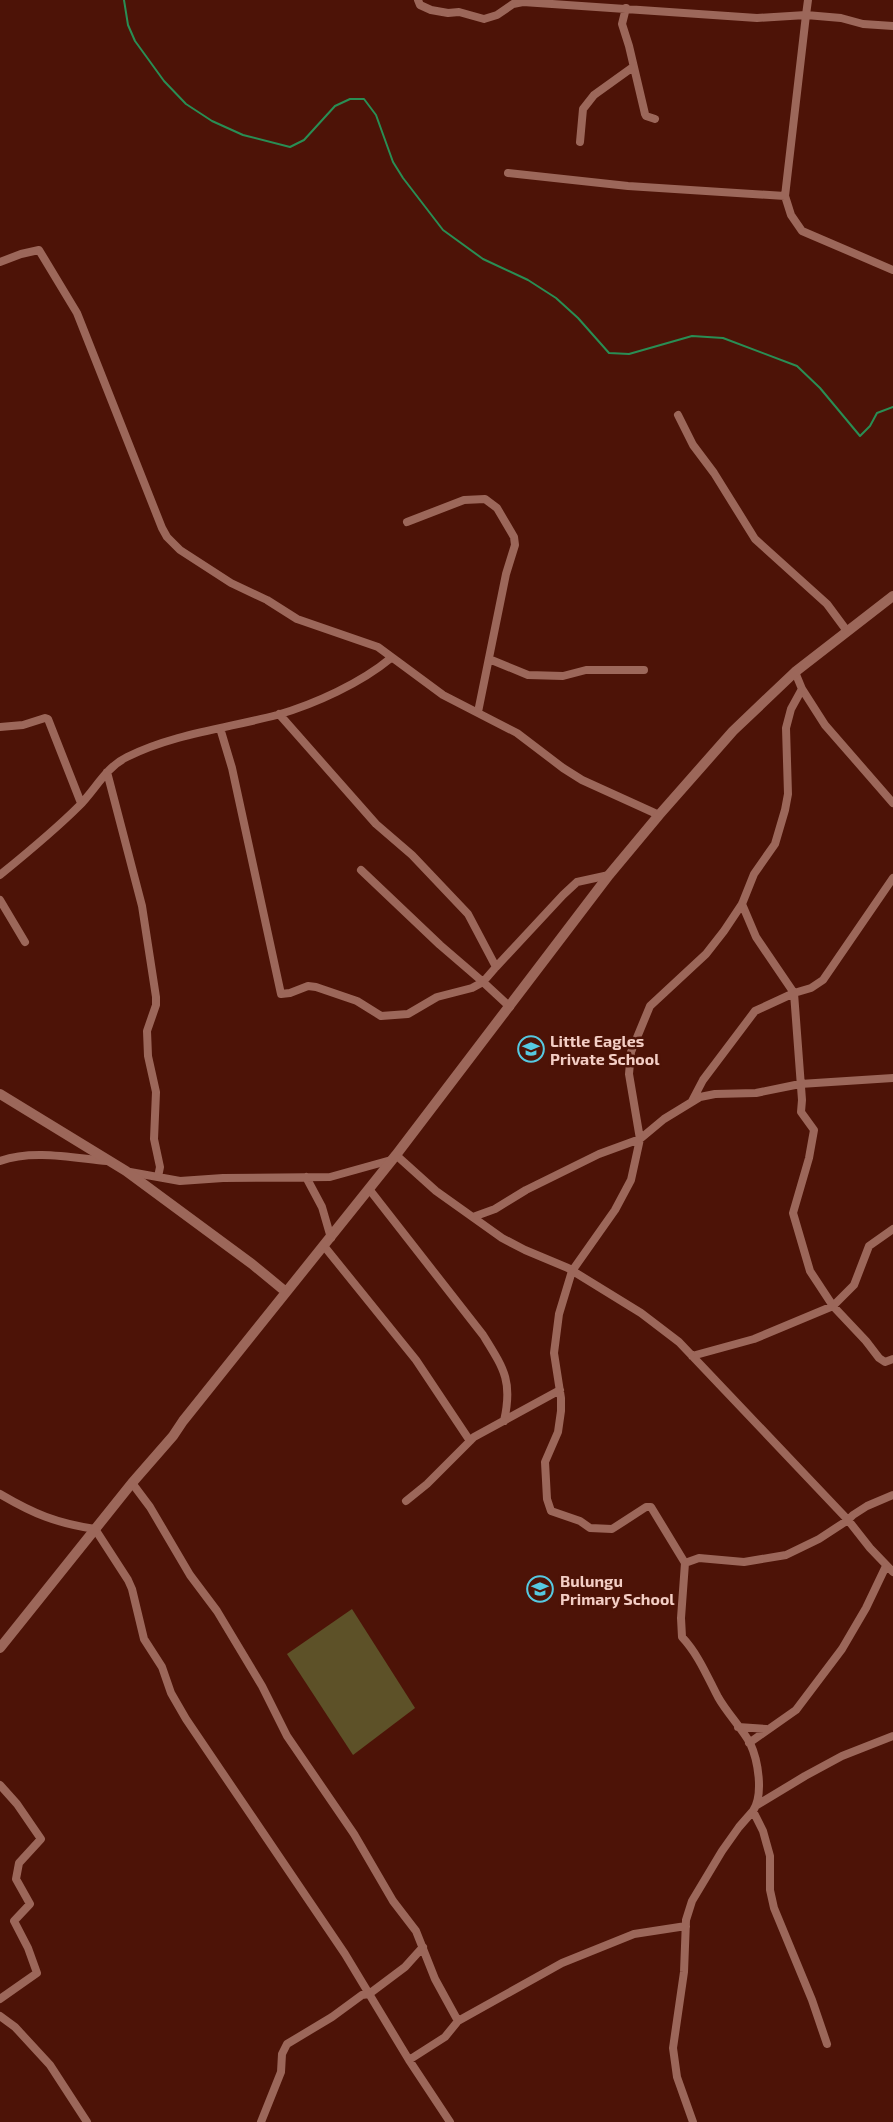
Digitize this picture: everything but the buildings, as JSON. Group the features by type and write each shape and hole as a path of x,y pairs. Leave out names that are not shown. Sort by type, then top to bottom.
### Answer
{"street":[{"path":"418,0 420,5 431,10 459,12 484,19 497,15 513,4 523,2 756,18 806,15 893,26"},
{"path":"808,0 785,196 791,216 802,231 893,270"},
{"path":"626,8 622,24 630,46 645,114 646,117 655,119"},
{"path":"580,142 583,108 594,95 633,67"},
{"path":"508,173 628,186 785,196"},
{"path":"0,262 39,250 77,313 162,528 174,545 231,583 267,600 297,619 372,645 442,695 517,733 582,780 659,815"},
{"path":"678,415 693,445 714,473 755,538 827,604 847,631"},
{"path":"407,522 473,499 485,499 497,508 514,537 515,545 506,574 478,712"},
{"path":"0,1648 132,1483 173,1436 369,1189 510,1007 609,874 659,815 733,731 795,672 893,596"},
{"path":"0,875 81,803 107,772 122,760 164,742 279,714 351,684 375,671 391,658"},
{"path":"489,659 528,675 562,676 586,670 644,670"},
{"path":"795,672 802,689 825,725 893,802"},
{"path":"802,689 791,709 786,728 788,794 775,844 754,874 742,904 706,954 653,1002 645,1015 631,1052 629,1074 640,1139 631,1180 572,1271 559,1314 554,1353 561,1411 558,1432 545,1462 549,1508 580,1521 590,1528 612,1529 646,1507 651,1507 685,1563 682,1637 692,1648 720,1700 749,1743 754,1755 758,1782 755,1808 770,1856 770,1890 774,1908 812,2000 826,2044"},
{"path":"279,714 376,824 412,855 468,914 496,967"},
{"path":"0,727 23,725 48,719 81,803"},
{"path":"220,728 232,768 281,993 290,993 308,986 316,987 357,1001 381,1016 408,1014 437,997 472,988 483,982 562,895 577,882 609,874"},
{"path":"107,772 142,906 156,997 156,1005 147,1031 148,1056 156,1092 154,1139 160,1167 158,1177"},
{"path":"361,870 510,1007"},
{"path":"692,1101 703,1080 755,1011 794,993 811,988 823,980 893,878"},
{"path":"0,900 25,942"},
{"path":"742,904 756,937 794,993 801,1112 814,1130 809,1158 793,1213 810,1271 833,1306 882,1361 893,1359"},
{"path":"473,1217 495,1209 526,1190 599,1154 640,1139 651,1128 692,1101 715,1094 756,1093 800,1083 893,1078"},
{"path":"0,1094 126,1172 252,1264 286,1292"},
{"path":"0,1161 30,1156 70,1157 111,1162"},
{"path":"126,1172 180,1181 223,1178 330,1177 393,1158"},
{"path":"393,1158 502,1238 572,1271 641,1313 679,1342 893,1572"},
{"path":"306,1177 322,1207 327,1242 416,1360 470,1441"},
{"path":"369,1189 483,1335 499,1360 509,1391 504,1421"},
{"path":"692,1356 754,1339 833,1306 854,1285 869,1246 893,1229"},
{"path":"406,1501 470,1441 560,1390"},
{"path":"132,1483 150,1507 190,1575 217,1611 262,1686 288,1736 354,1834 393,1901 417,1931 435,1979 458,2021"},
{"path":"0,1494 43,1517 64,1524 95,1529 132,1589 144,1639 162,1667 171,1693 186,1719 345,1954 409,2060 450,2122"},
{"path":"685,1563 699,1558 744,1562 786,1555 848,1521 867,1506 893,1495"},
{"path":"749,1743 796,1710 842,1649 866,1608 886,1566"},
{"path":"738,1727 766,1729"},
{"path":"693,2122 676,2077 673,2048 684,1972 686,1926 692,1901 722,1851 755,1808 805,1776 842,1756 893,1736"},
{"path":"0,1785 17,1804 40,1839 19,1863 16,1879 30,1904 14,1921 28,1948 37,1973 0,1998"},
{"path":"409,2060 445,2037 458,2021 562,1963 634,1934 686,1926"},
{"path":"261,2122 269,2097 281,2072 282,2054 287,2044 340,2012 362,1995 369,1994 405,1967 423,1947"},
{"path":"0,2016 15,2027 50,2065 87,2122"}],"shaded area":[{"path":"352,1609 415,1708 353,1755 287,1654"}],"waterway":[{"path":"124,0 128,25 135,41 164,81 186,104 212,121 243,135 290,147 304,140 335,106 350,99 364,99 376,115 393,162 443,230 483,259 528,280 556,298 578,318 609,353 629,354 692,336 723,338 797,366 820,388 860,436 870,426 877,413 893,407"}],"place":[{"name":"Little Eagles Private School","path":"531,1049"},
{"name":"Bulungu Primary School","path":"540,1589"}]}
